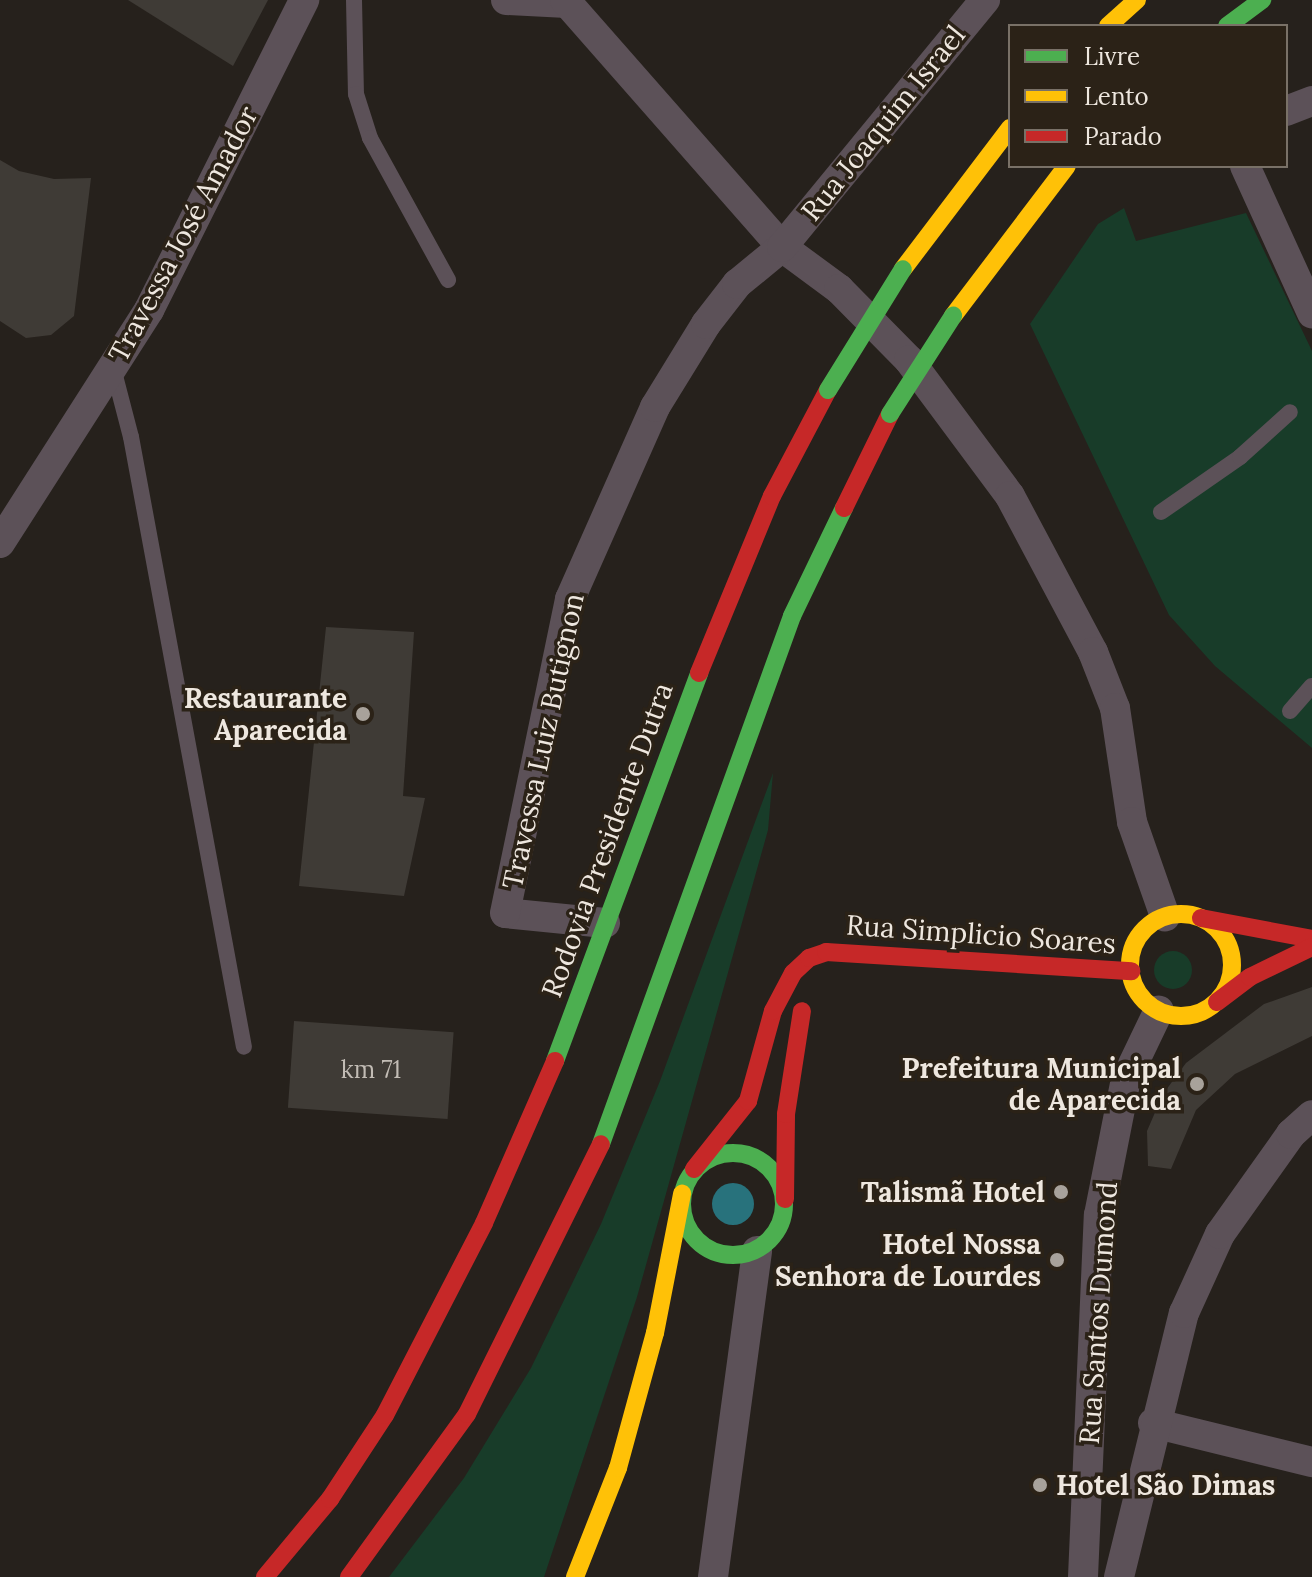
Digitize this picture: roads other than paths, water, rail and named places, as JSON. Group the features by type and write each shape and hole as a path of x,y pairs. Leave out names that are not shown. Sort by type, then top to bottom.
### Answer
{"main road":[{"path":"1110,24 1137,0"},
{"path":"1230,24 1262,0"},
{"name":"Rodovia Presidente Dutra","path":"265,1577 330,1499 385,1415 484,1223 562,1044 724,606 772,496 828,390 903,269 1008,131"},
{"path":"349,1577 467,1414 599,1150 792,616 890,414 953,316 1065,168"},
{"path":"1312,939 1201,918 1165,916 1138,938 1131,971 1139,993 1159,1010 1188,1016 1217,1002 1250,977 1312,947"},
{"path":"1201,918 1221,932 1233,964 1217,1002"},
{"path":"575,1577 618,1468 655,1333 682,1194 694,1169 748,1101 782,991 809,958 826,952"},
{"path":"708,1269 750,1253 773,1238 783,1219 783,1142 796,1042 811,979 826,952"},
{"name":"Rua Simplicio Soares","path":"826,952 1131,971"},
{"path":"694,1169 724,1153 749,1155 771,1169 785,1199"},
{"path":"682,1194 683,1214 705,1247 750,1253"},
{"path":"655,1333 686,1286"}],"street":[{"name":"Travessa José Amador","path":"0,543 149,310 304,0"},
{"path":"506,0 566,1 782,247 839,289 950,409 1010,496 1093,652 1123,739 1132,822 1165,916"},
{"name":"Rua Joaquim Israel","path":"782,247 985,0"},
{"path":"1288,110 1312,101"},
{"path":"1248,173 1312,313"},
{"name":"Travessa Luiz Butignon","path":"605,923 505,913 570,599 655,407 681,361 737,284 782,247"},
{"name":"Rua Santos Dumond","path":"1083,1577 1099,1215 1126,1079 1159,1010"},
{"path":"1119,1577 1153,1423 1184,1313 1220,1234 1291,1134 1312,1115"},
{"path":"713,1577 750,1253"},
{"path":"1153,1423 1312,1462"}],"lane":[{"path":"354,0 356,94 370,138 448,280"},
{"path":"113,368 131,437 244,1047"},
{"path":"1161,512 1240,457 1290,412"},
{"path":"1290,711 1312,686"}],"water":[{"path":"733,1183 748,1189 754,1204 748,1219 733,1225 718,1219 712,1204 718,1189"}],"place":[{"name":"Restaurante Aparecida","path":"363,714"},
{"name":"Prefeitura Municipal de Aparecida","path":"1197,1084"},
{"name":"Talismã Hotel","path":"1061,1192"},
{"name":"Hotel Nossa Senhora de Lourdes","path":"1057,1260"},
{"name":"Hotel São Dimas","path":"1040,1485"}]}
